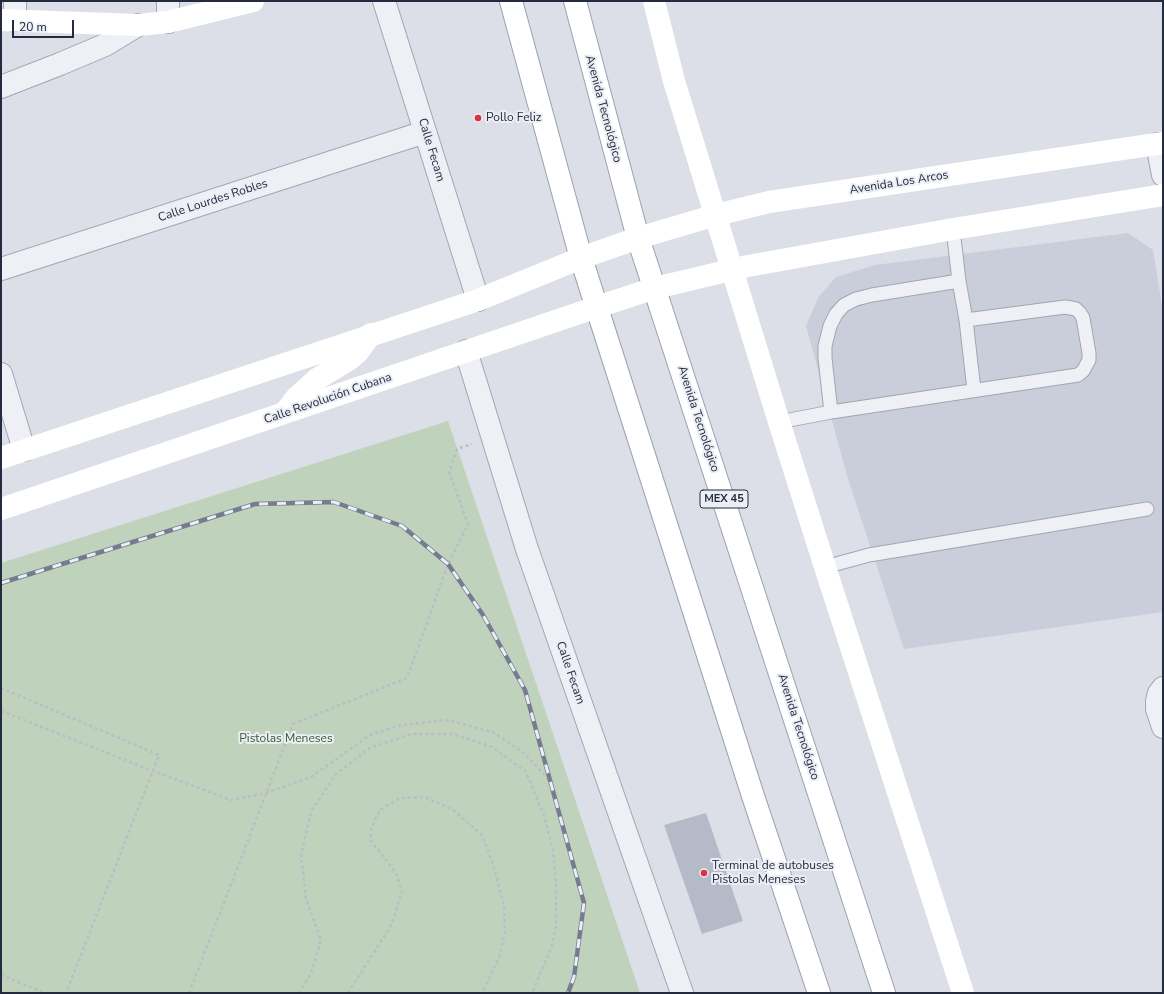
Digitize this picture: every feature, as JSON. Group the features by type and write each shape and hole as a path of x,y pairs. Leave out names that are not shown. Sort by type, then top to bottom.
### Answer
{"main road":[{"path":"10,14 138,25 168,22 253,1"},
{"path":"511,1 597,307 751,789 819,993"},
{"name":"Avenida Tecnológico","path":"575,1 638,238 884,993"},
{"path":"654,1 674,81 779,422 963,993"},
{"name":"Avenida Los Arcos","path":"638,238 716,214 769,202 1160,143"},
{"path":"655,288 733,269 953,229 1163,195"},
{"path":"1,458 371,334 478,300 582,258 638,238"},
{"name":"Calle Revolución Cubana","path":"1,509 655,288"},
{"path":"283,414 296,398 317,379 354,356 371,334"}],"street":[{"path":"168,1 168,22"},
{"name":"Calle Fecam","path":"384,1 478,300"},
{"path":"1,87 105,45 138,25"},
{"name":"Calle Lourdes Robles","path":"1,269 425,132"},
{"path":"1160,143 1163,175"},
{"name":"Calle Fecam","path":"466,351 527,549 682,993"},
{"path":"1,374 24,450"},
{"path":"1163,688 1156,701 1156,709 1163,727"}],"lane":[{"path":"953,229 974,390"},
{"path":"831,412 824,358 825,346 830,326 836,314 844,305 856,299 872,295 959,281"},
{"path":"779,422 831,412 1078,375 1087,366 1089,353 1083,318 1076,309 1070,307 966,320"},
{"path":"825,567 877,554 1147,509"}],"path":[{"path":"189,993 293,724 407,678 448,564 468,524 449,472 457,449 492,437"},
{"path":"1,688 159,755 66,993"},
{"path":"1,711 152,771 231,800 266,793 311,777 370,735 401,725 448,720 495,733 525,754 549,780"},
{"path":"299,993 311,974 321,940 306,899 301,855 311,812 335,775 370,748 411,734 453,734 492,747 526,772 543,813 553,850 556,886 556,926 551,948 532,993"},
{"path":"348,993 392,924 402,891 396,873 371,841 371,829 380,810 400,798 425,797 453,810 482,835 495,871 504,906 505,932 499,958 482,993"},
{"path":"1,974 45,993"}],"shaded area":[{"path":"1128,233 1153,250 1163,312 1163,612 904,649 848,479 806,326 818,298 836,277 875,265"}],"green space":[{"name":"Pistolas Meneses","path":"448,421 640,993 1,993 1,563"}],"building":[{"name":"Terminal de autobuses Pistolas Meneses","path":"706,813 743,921 702,934 664,825"}],"railway":[{"path":"1,583 255,504 334,502 402,526 448,564 483,615 525,690 584,903 574,977 568,993"}],"place":[{"name":"Pollo Feliz","path":"478,118"},
{"name":"Terminal de autobuses Pistolas Meneses","path":"704,873"}]}
